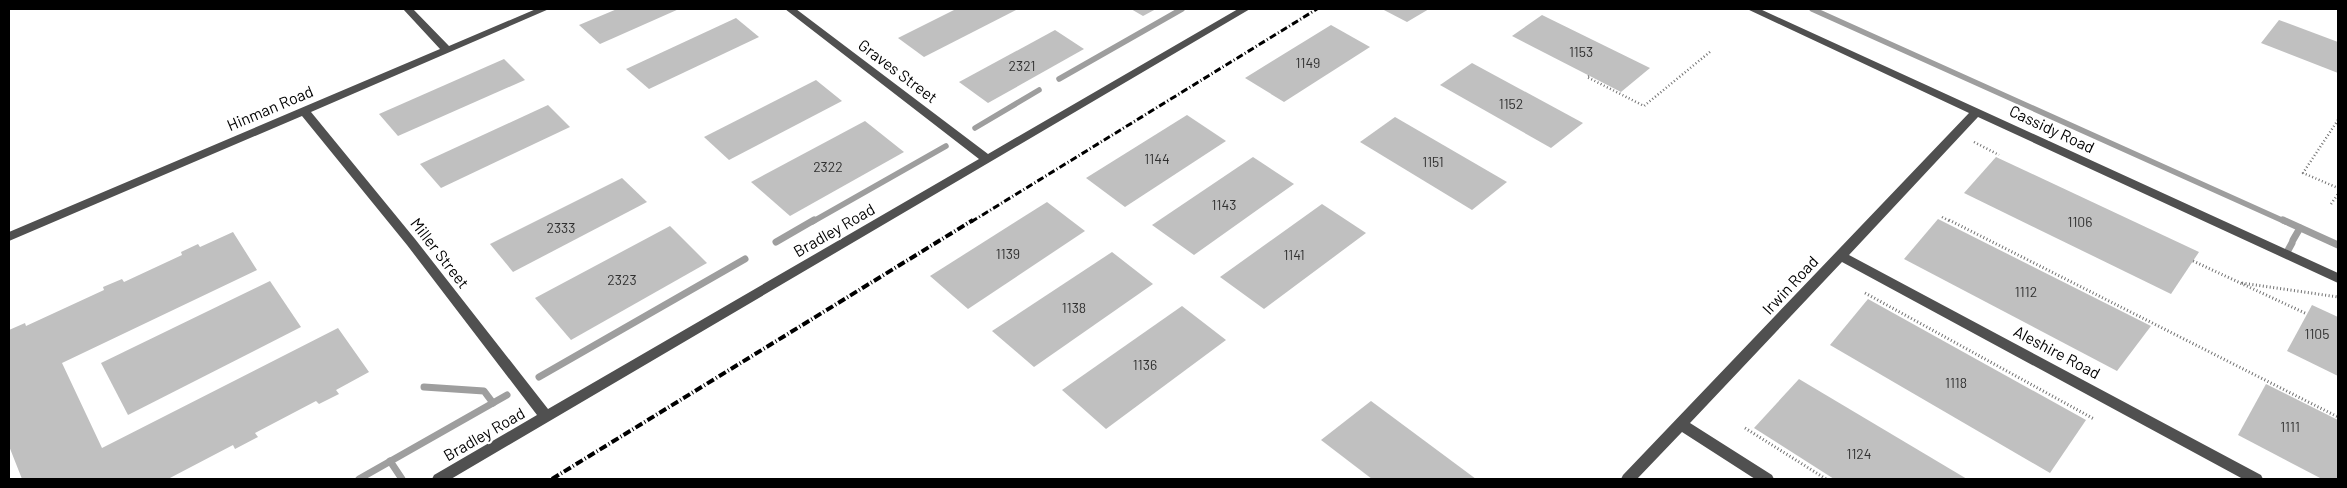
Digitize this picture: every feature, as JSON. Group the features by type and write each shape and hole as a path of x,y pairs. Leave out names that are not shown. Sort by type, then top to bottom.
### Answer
{"street":[{"path":"408,9 447,50"},
{"name":"Hinman Road","path":"9,237 544,9"},
{"name":"Graves Street","path":"790,9 987,159"},
{"name":"Bradley Road","path":"439,479 1245,9"},
{"name":"Cassidy Road","path":"1752,9 2338,278"},
{"name":"Miller Street","path":"304,111 411,242 546,417"},
{"name":"Irwin Road","path":"1628,479 1976,112"},
{"name":"Aleshire Road","path":"1841,256 2256,479"},
{"path":"1680,424 1767,479"}],"path":[{"path":"1589,76 1644,106 1711,51"},
{"path":"2338,120 2303,173 2338,188"},
{"path":"1974,142 1999,155"},
{"path":"2331,204 2338,194"},
{"path":"1942,217 2338,417"},
{"path":"2193,261 2307,314"},
{"path":"2238,282 2338,297"},
{"path":"1865,293 2094,419"},
{"path":"1746,428 1826,479"}],"building":[{"path":"617,9 679,9 600,44 579,25"},
{"path":"956,9 1018,9 924,57 898,38"},
{"path":"1131,9 1156,9 1143,16"},
{"path":"1382,9 1429,9 1407,22"},
{"path":"1542,15 1650,68 1621,92 1512,36"},
{"path":"736,18 759,37 649,89 626,69"},
{"path":"2279,20 2338,42 2338,73 2261,43"},
{"path":"1331,25 1370,47 1284,102 1245,78"},
{"path":"1055,30 1084,49 988,103 959,82"},
{"path":"504,59 525,80 398,136 379,114"},
{"path":"1472,63 1583,123 1551,148 1440,85"},
{"path":"816,80 842,101 729,160 704,137"},
{"path":"548,105 570,127 441,188 420,164"},
{"path":"1187,115 1226,141 1125,207 1086,178"},
{"path":"1395,117 1507,182 1472,210 1360,142"},
{"path":"865,121 904,152 790,216 751,182"},
{"path":"1253,157 1294,184 1194,255 1152,225"},
{"path":"1996,157 2199,252 2171,294 1964,193"},
{"path":"622,178 647,202 513,272 490,244"},
{"path":"1047,202 1085,231 968,309 930,276"},
{"path":"1322,204 1366,233 1264,309 1220,277"},
{"path":"1938,219 2151,326 2117,371 1904,259"},
{"path":"670,226 707,263 571,340 535,298"},
{"path":"233,232 257,270 62,363 102,448 338,328 369,372 336,390 339,394 319,404 316,401 255,433 258,437 235,449 233,445 168,479 22,479 9,446 9,330 25,323 26,326 104,290 103,287 122,279 124,282 182,255 181,252 198,244 200,247"},
{"path":"1112,252 1153,284 1034,367 992,331"},
{"path":"270,281 301,327 128,415 101,363"},
{"path":"1868,299 2086,420 2050,473 1830,345"},
{"path":"2312,305 2338,317 2338,376 2287,351"},
{"path":"1182,306 1226,340 1106,429 1062,390"},
{"path":"1799,379 1967,479 1834,479 1754,428"},
{"path":"2266,384 2338,420 2338,479 2322,479 2238,435"},
{"path":"1371,401 1476,479 1372,479 1321,440"}],"waterway":[{"path":"1059,79 1182,9"},
{"path":"1812,9 2286,222"},
{"path":"975,128 1039,90"},
{"path":"812,222 946,146"},
{"path":"776,242 814,220"},
{"path":"2283,220 2338,245"},
{"path":"2293,240 2300,228"},
{"path":"2286,254 2292,243"},
{"path":"539,377 745,259"},
{"path":"424,387 484,391 493,403"},
{"path":"493,403 507,395"},
{"path":"390,461 493,403"},
{"path":"359,479 390,461"},
{"path":"390,461 402,479"}],"railway":[{"path":"971,222 1317,9"},
{"path":"552,479 973,220"}]}
